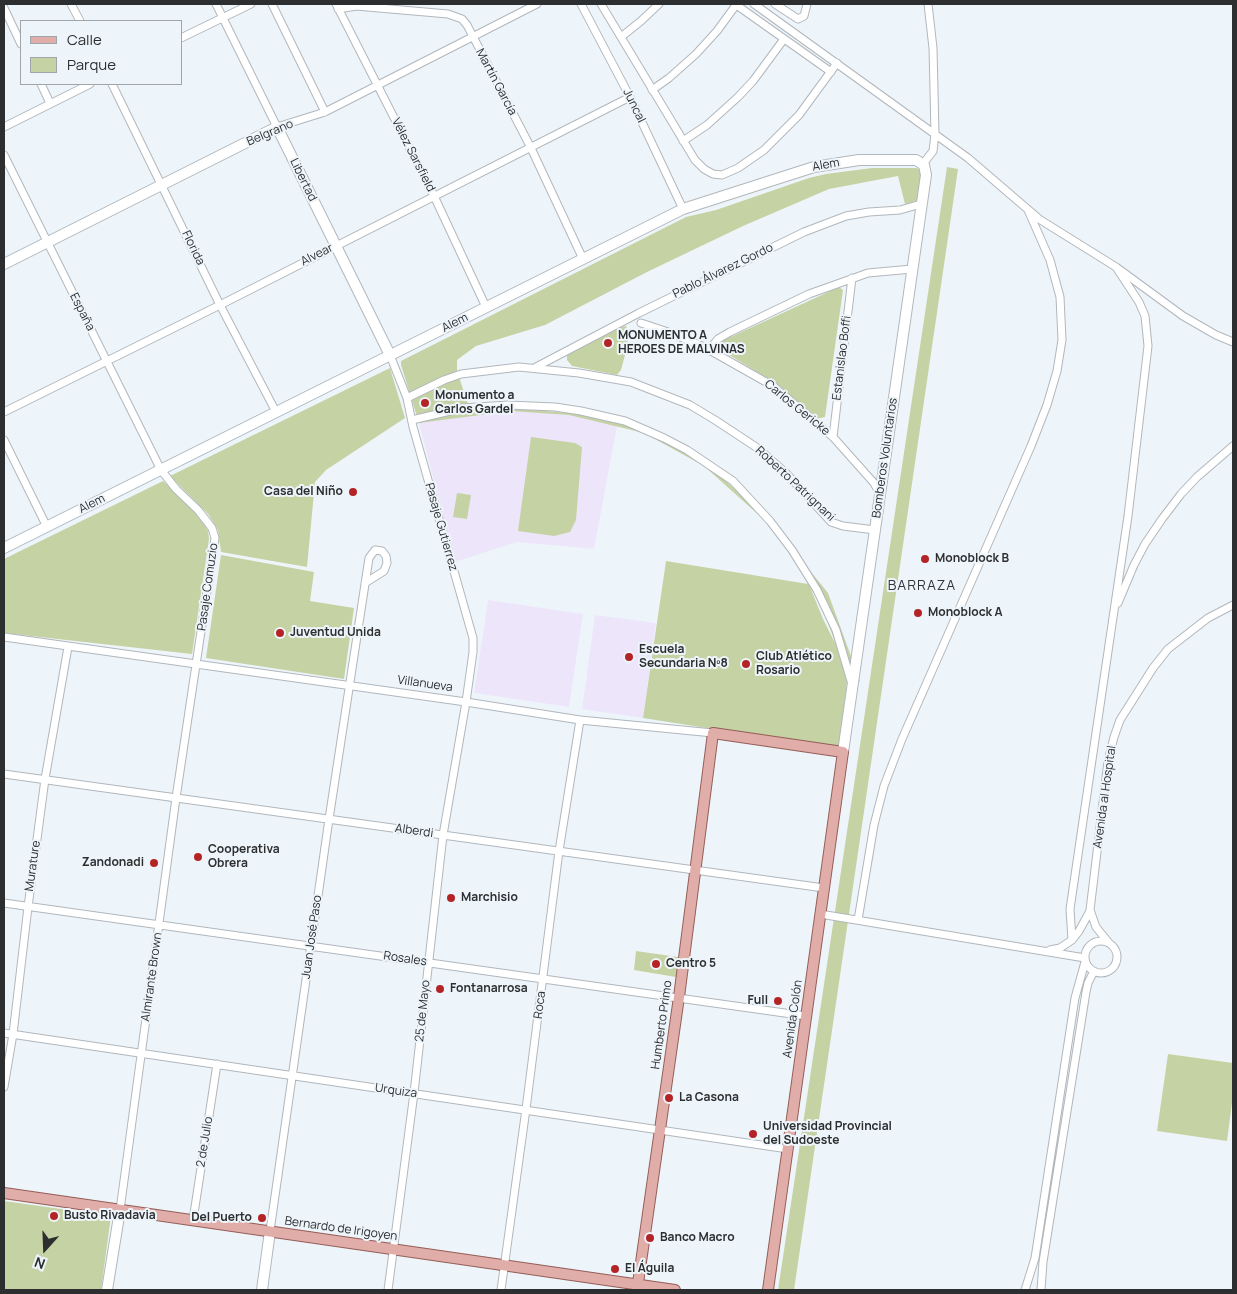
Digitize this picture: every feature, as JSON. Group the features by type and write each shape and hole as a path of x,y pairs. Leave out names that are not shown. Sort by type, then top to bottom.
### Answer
{"main road":[{"name":"Belgrano","path":"4,264 277,127"},
{"name":"Libertad","path":"277,127 390,355"},
{"name":"Alem","path":"4,548 683,209 814,167 872,159 914,160 923,164"},
{"name":"Bomberos Voluntarios","path":"843,752 926,172 923,164"},
{"name":"Villanueva","path":"713,733 843,752"},
{"name":"Humberto Primo","path":"637,1287 679,998 713,733"},
{"name":"Avenida Colón","path":"768,1290 843,752"},
{"name":"Bernardo de Irigoyen","path":"4,1193 505,1265 637,1287 675,1290"},
{"name":"Almirante Brown","path":"107,1290 120,1210"},
{"name":"Juan José Paso","path":"262,1290 270,1231"}],"street":[{"path":"71,4 79,20"},
{"name":"Libertad","path":"216,4 277,127"},
{"path":"182,38 251,4"},
{"path":"272,4 325,112"},
{"name":"Belgrano","path":"277,127 325,112 537,4"},
{"name":"Juncal","path":"582,4 630,97 683,209"},
{"path":"601,4 695,160 708,172 722,175 738,168 764,150 800,115 837,63"},
{"path":"621,37 659,4"},
{"path":"652,90 696,54 717,30 735,4 831,72"},
{"path":"754,4 986,172 1028,210 1116,267 1183,316 1216,335 1233,342"},
{"path":"775,4 798,18 804,16 807,4"},
{"path":"923,164 933,150 935,134 933,48 928,4"},
{"name":"Martín García","path":"337,6 454,15 462,19 530,146 584,259"},
{"name":"Vélez Sarsfield","path":"337,6 434,196 486,308"},
{"path":"4,8 20,42"},
{"path":"683,141 707,125 738,97 763,68 784,39"},
{"path":"41,85 50,103"},
{"path":"4,127 88,85"},
{"name":"Florida","path":"112,85 220,304 276,412"},
{"name":"Alvear","path":"4,412 630,97"},
{"name":"España","path":"4,155 161,470"},
{"name":"Pablo Álvarez Gordo","path":"536,367 804,232 846,216 900,210 921,204"},
{"path":"858,920 874,825 887,778 902,739 1031,446 1047,405 1057,371 1062,340 1062,308 1050,260 1028,210"},
{"path":"1072,940 1070,909 1128,516 1148,346 1145,316 1139,302 1116,267"},
{"path":"709,350 718,339 809,294 852,278 875,272 912,269"},
{"name":"Estanislao Boffi","path":"833,437 852,278"},
{"name":"Carlos Gericke","path":"641,323 671,333 709,350 773,386 833,437 874,483 880,494"},
{"name":"Pasaje Gutierrez","path":"390,355 407,398 472,638 473,652 466,702"},
{"name":"Roberto Patrignani","path":"407,398 461,374 500,368 536,367 631,382 690,406 759,449 786,473 831,522 843,526 874,530"},
{"path":"412,420 463,408 508,405 555,406 625,421 687,450 732,481 770,521 792,550 817,590 836,630 851,680 851,692"},
{"path":"4,440 47,527"},
{"path":"1112,618 1134,564 1162,519 1197,477 1233,446"},
{"name":"Pasaje Comuzio","path":"161,470 178,491 198,510 212,528 215,538 196,664"},
{"name":"Juan José Paso","path":"270,1231 310,946 350,686 365,583 369,558 371,552 382,550 386,556 387,563 384,571 365,583"},
{"name":"Avenida al Hospital","path":"1090,910 1108,762 1120,720 1153,668 1168,649 1208,618 1233,605"},
{"name":"Villanueva","path":"4,637 466,702 580,720 713,733"},
{"name":"Murature","path":"4,1087 13,1034 45,780 68,647"},
{"name":"Almirante Brown","path":"120,1210 196,664"},
{"name":"25 de Mayo","path":"388,1290 414,1093 443,835 466,702"},
{"name":"Roca","path":"501,1290 544,979 559,851 580,720"},
{"name":"Alberdi","path":"4,774 824,888"},
{"name":"Rosales","path":"4,904 806,1016"},
{"path":"820,914 1047,951 1085,960 1094,972 1101,973 1108,971 1115,964 1117,958 1116,951 1096,927 1090,910"},
{"path":"1047,951 1060,948 1072,940 1079,932 1090,910"},
{"path":"1025,1290 1032,1273 1035,1258 1075,998 1086,950 1094,942 1103,941 1109,943"},
{"path":"1041,1290 1043,1262 1086,992 1094,972"},
{"name":"Urquiza","path":"4,1033 788,1149"},
{"name":"2 de Julio","path":"193,1220 217,1064"}],"shaded area":[{"path":"508,407 554,409 618,421 594,549 517,542 455,562 419,423 468,411"},
{"path":"488,600 583,614 569,707 474,693"},
{"path":"595,615 656,623 643,718 582,709"}],"green space":[{"path":"947,167 958,169 794,1290 778,1290"},
{"path":"872,168 916,168 923,170 919,200 905,204 898,176 829,189 743,226 647,272 545,325 476,346 457,360 457,371 468,404 579,414 646,430 708,465 770,521 828,593 860,681 852,684 838,650 847,681 840,749 643,718 666,561 808,584 780,534 704,466 644,433 569,415 511,411 419,423 401,365 401,361 686,217 716,210 826,174","holes":["810,587 822,607 836,645"]},
{"path":"839,287 843,290 825,417 816,419 777,384 721,350 719,345 724,340"},
{"path":"626,326 629,334 621,370 617,375 572,366 567,360 567,355 578,347"},
{"path":"390,368 405,418 326,470 315,482 307,567 221,552 218,530 208,514 170,476"},
{"path":"531,437 575,443 582,447 576,520 570,532 554,536 518,531"},
{"path":"163,481 199,516 208,531 209,539 192,654 4,633 4,559"},
{"path":"457,493 471,495 467,519 453,517"},
{"name":"Juventud Unida","path":"221,555 314,572 310,601 354,608 344,679 206,658"},
{"name":"Centro 5","path":"636,951 678,957 676,977 634,970"},
{"path":"1168,1054 1233,1063 1233,1095 1227,1141 1157,1131"},
{"path":"4,1201 111,1216 101,1290 4,1290"}],"place":[{"name":"MONUMENTO A HEROES DE MALVINAS","path":"608,343"},
{"name":"Monumento a Carlos Gardel","path":"425,403"},
{"name":"Casa del Niño","path":"353,492"},
{"name":"Monoblock B","path":"925,559"},
{"name":"Monoblock A","path":"918,613"},
{"name":"Juventud Unida","path":"280,633"},
{"name":"Escuela Secundaria Nº8","path":"629,657"},
{"name":"Club Atlético Rosario","path":"746,664"},
{"name":"Cooperativa Obrera","path":"198,857"},
{"name":"Zandonadi","path":"154,863"},
{"name":"Marchisio","path":"451,898"},
{"name":"Centro 5","path":"656,964"},
{"name":"Fontanarrosa","path":"440,989"},
{"name":"Full","path":"778,1001"},
{"name":"La Casona","path":"669,1098"},
{"name":"Universidad Provincial del Sudoeste","path":"753,1134"},
{"name":"Busto Rivadavia","path":"54,1216"},
{"name":"Del Puerto","path":"262,1218"},
{"name":"Banco Macro","path":"650,1238"},
{"name":"El Águila","path":"615,1269"}],"district":[{"name":"BARRAZA","path":"922,586"}]}
